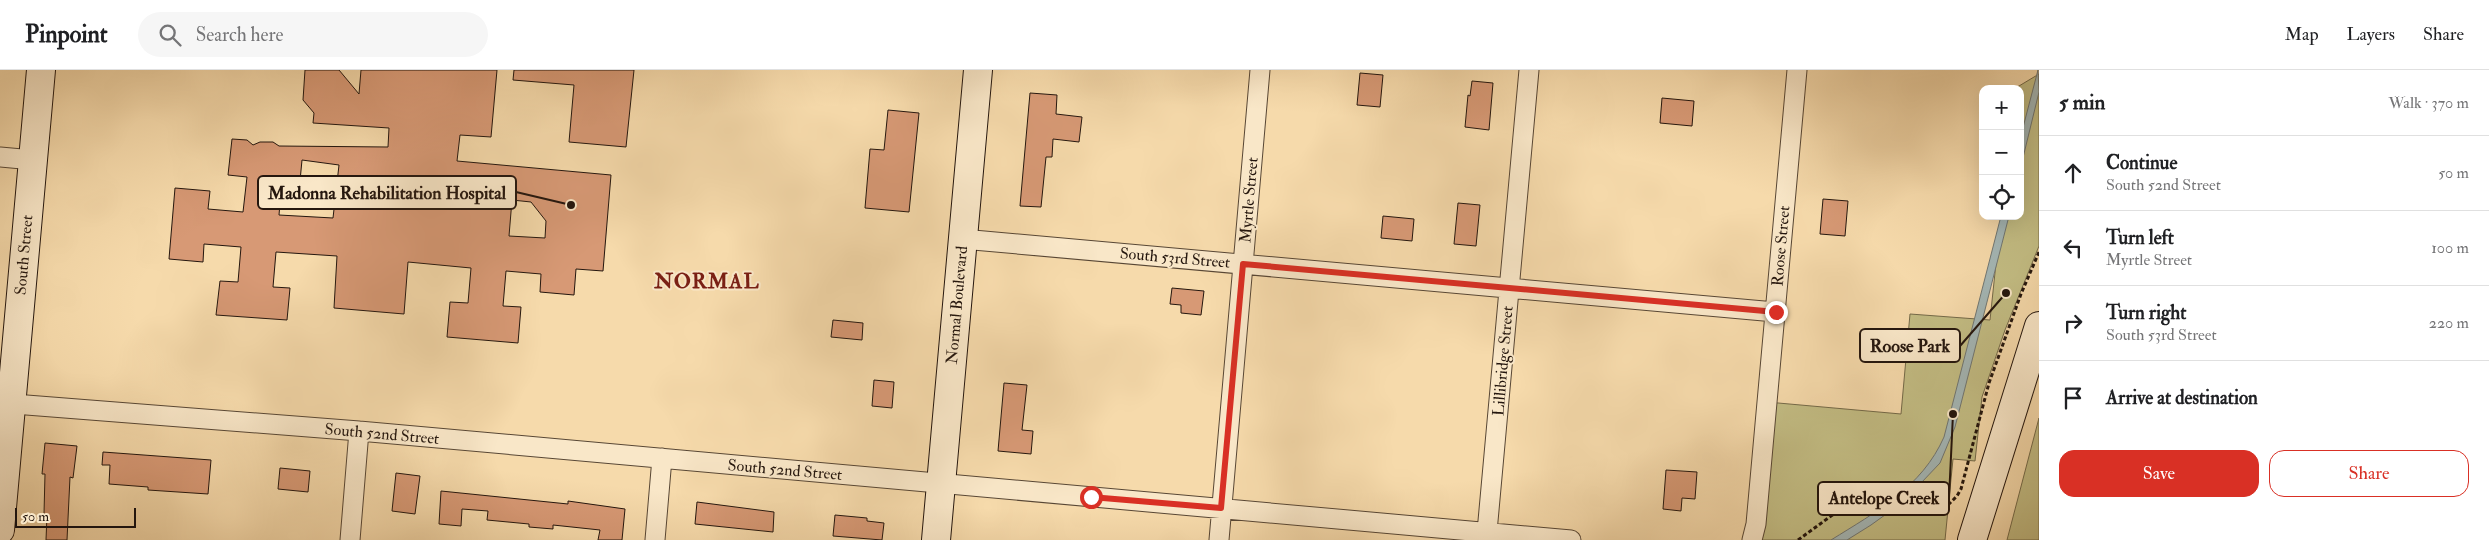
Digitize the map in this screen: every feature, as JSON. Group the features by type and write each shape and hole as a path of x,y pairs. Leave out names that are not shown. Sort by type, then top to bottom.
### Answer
{"main road":[{"name":"South Street","path":"0,530 6,403 41,70"},
{"name":"Normal Boulevard","path":"936,540 978,70"},
{"path":"1972,540 2039,326"},
{"path":"1984,540 1993,470"}],"street":[{"name":"Myrtle Street","path":"1218,540 1260,70"},
{"name":"Lillibridge Street","path":"1488,532 1529,70"},
{"name":"Roose Street","path":"1752,540 1756,524 1797,70"},
{"path":"0,157 33,160"},
{"name":"South 53rd Street","path":"962,239 1776,312"},
{"name":"South 52nd Street","path":"6,403 359,431 1571,540"},
{"path":"350,540 359,431"},
{"path":"655,540 662,458"}],"path":[{"path":"1798,540 1842,508 1860,506 1915,512 1939,510 1957,496 1961,489 1989,383 2021,294 2039,252"}],"shaded area":[{"path":"2038,70 2039,92 2024,154 2024,124"},
{"path":"2039,74 2039,246 2005,330 1982,397 1975,461 1953,459 1945,540 1752,540 1767,402 1901,414 1910,314 1990,320 2001,220 2024,220 2024,85 2021,85"},
{"path":"2000,220 2008,220 1955,427 1940,463 1903,502 1871,525 1847,540 1831,540 1896,497 1935,455 1944,437"},
{"path":"2039,418 2039,540 2007,540"}],"building":[{"path":"305,70 339,70 359,94 361,70 497,70 491,137 460,135 457,161 611,175 603,271 576,269 574,295 540,292 541,274 506,271 503,306 521,307 518,343 447,337 450,302 468,303 471,268 408,262 404,314 334,308 337,256 276,252 273,287 290,288 287,320 216,315 220,281 238,282 241,247 204,244 203,262 169,259 175,188 210,191 208,209 243,212 247,177 228,175 232,139 247,140 253,145 260,142 273,142 279,146 388,147 389,128 313,123 314,113 303,100","holes":["302,160 339,165 333,218 279,215 282,180 300,181","512,200 531,202 546,221 545,238 509,236"]},
{"path":"514,70 634,70 626,147 569,142 574,85 513,80"},
{"path":"1360,73 1383,75 1380,107 1357,105"},
{"path":"1472,81 1493,83 1489,130 1465,127 1468,95 1470,96"},
{"path":"1030,93 1057,95 1056,114 1082,117 1079,142 1053,139 1052,157 1046,157 1041,207 1020,206"},
{"path":"1662,98 1694,101 1692,126 1660,123"},
{"path":"888,110 919,113 909,212 865,208 870,149 884,150"},
{"path":"1823,199 1848,201 1845,236 1820,234"},
{"path":"1458,203 1480,205 1476,246 1454,244"},
{"path":"1383,216 1414,219 1412,241 1381,238"},
{"path":"1172,288 1204,291 1201,315 1181,313 1181,305 1170,304"},
{"path":"833,320 863,323 862,340 831,337"},
{"path":"874,380 894,382 892,408 872,406"},
{"path":"1004,383 1027,385 1022,430 1033,431 1031,454 998,451"},
{"path":"45,443 77,446 73,478 70,477 67,540 46,540 47,515 44,514 45,474 42,474"},
{"path":"103,452 211,460 208,494 148,490 148,487 109,484 110,465 102,465"},
{"path":"280,468 310,471 308,492 278,489"},
{"path":"1666,470 1697,472 1695,499 1682,498 1681,511 1663,509"},
{"path":"396,473 420,476 415,514 392,511"},
{"path":"441,491 568,504 568,501 625,509 622,540 598,540 600,530 553,525 553,529 529,527 529,524 487,520 488,511 462,509 461,526 439,524"},
{"path":"697,502 774,512 773,532 695,524"},
{"path":"835,515 867,518 867,521 884,523 882,540 833,536"}],"place":[{"name":"Madonna Rehabilitation Hospital","path":"571,205"},
{"name":"Roose Park","path":"2006,293"},
{"name":"Antelope Creek","path":"1953,414"}],"district":[{"name":"NORMAL","path":"707,281"}],"route":[{"path":"1091,497 1221,508 1243,264 1776,312"}]}
